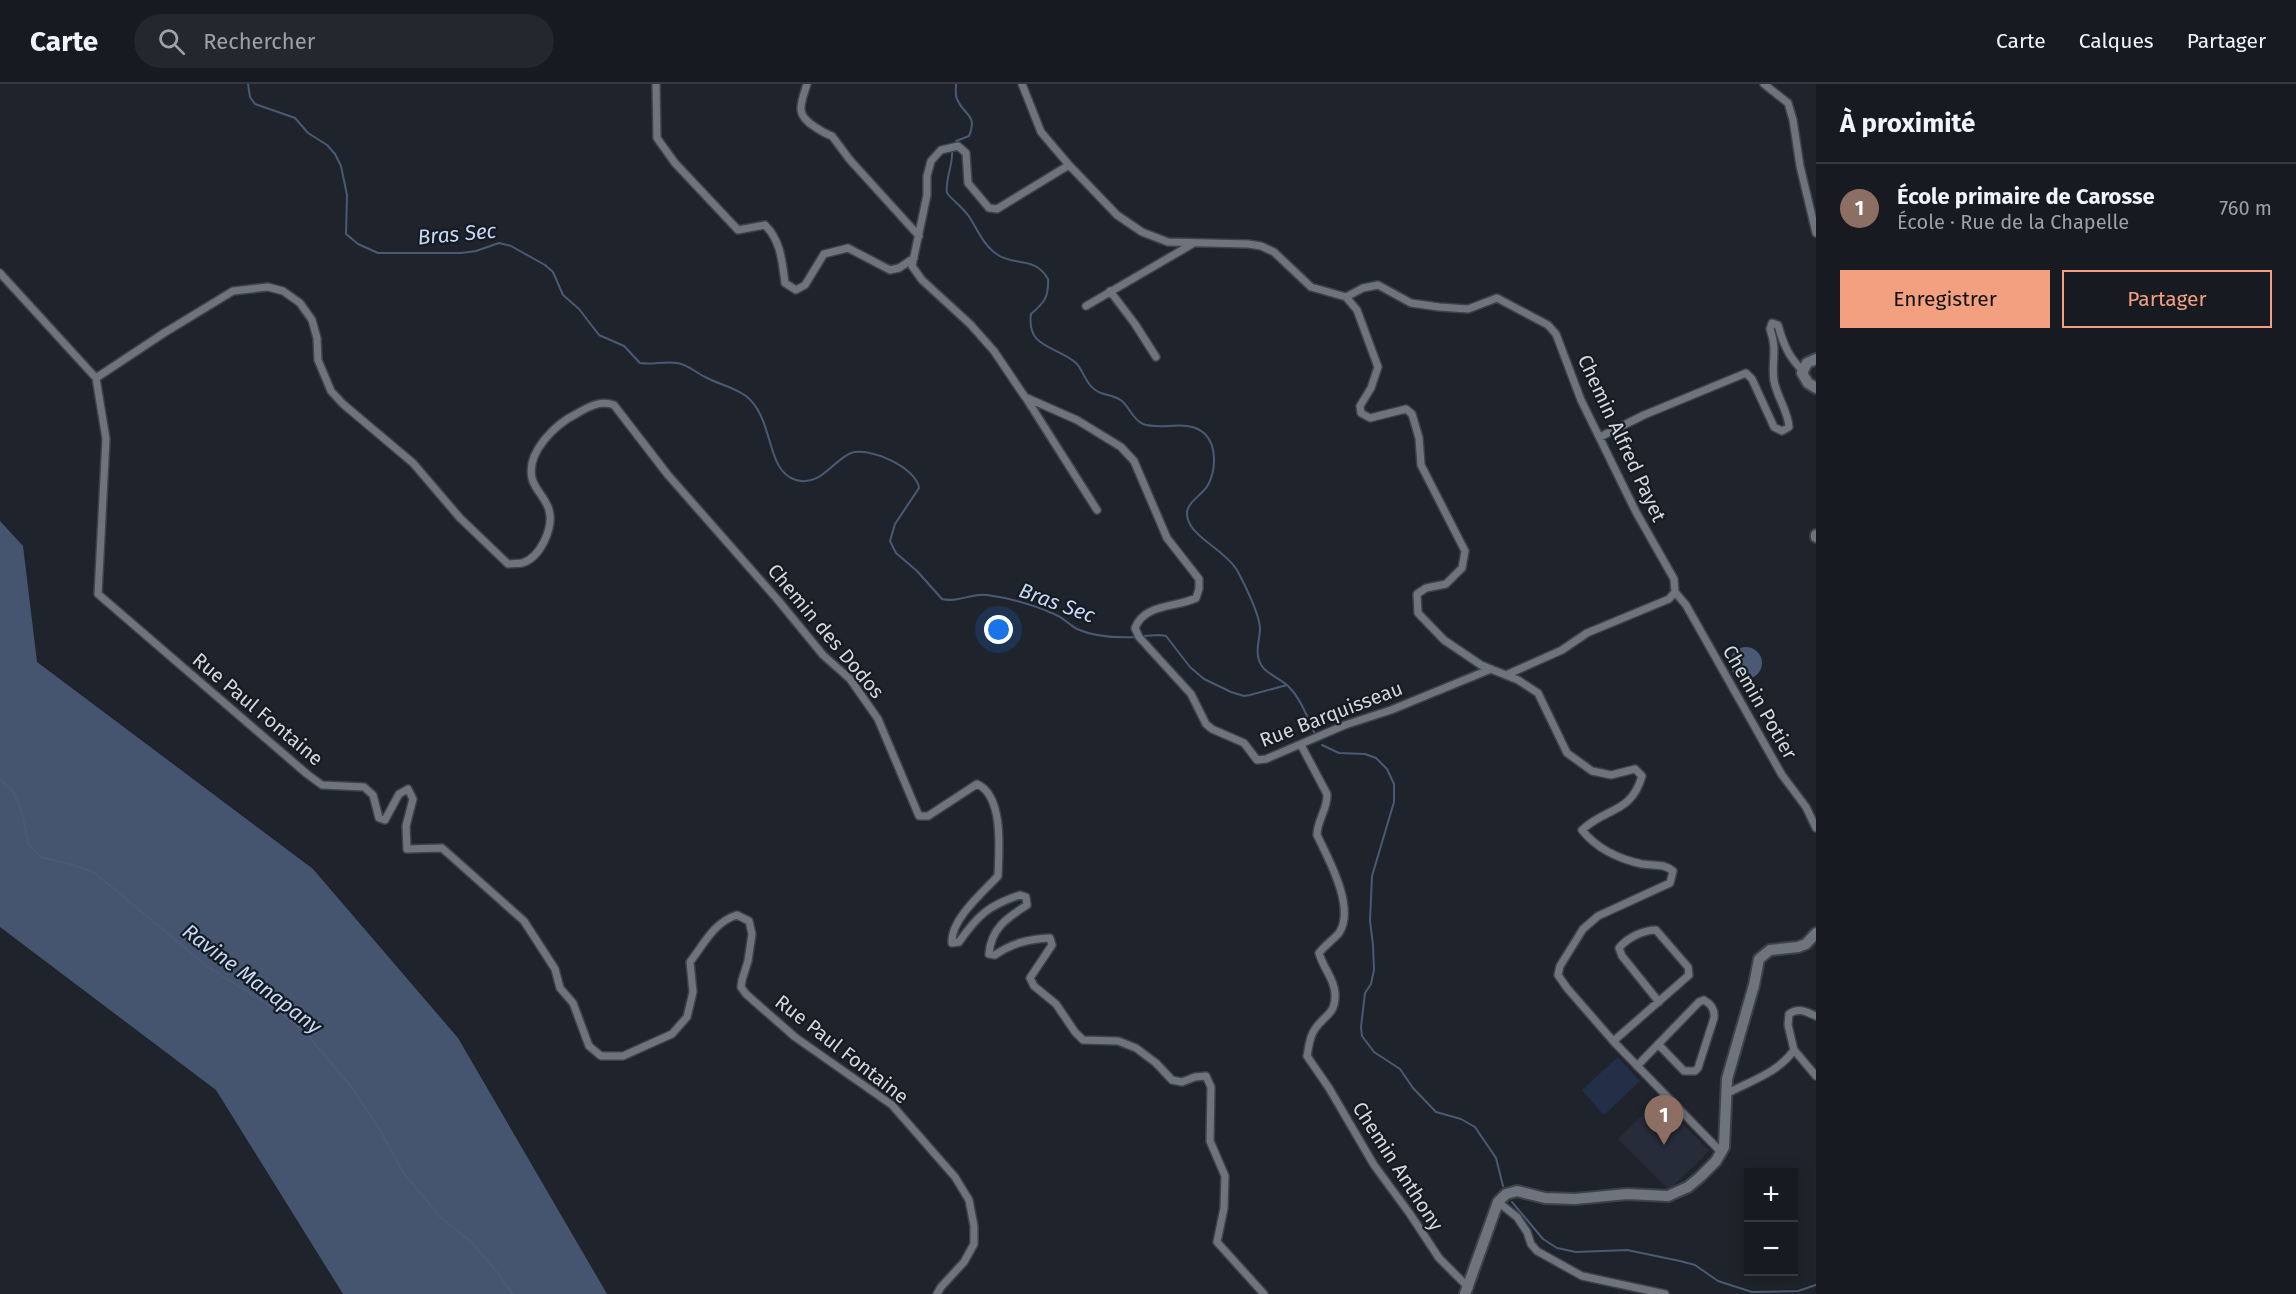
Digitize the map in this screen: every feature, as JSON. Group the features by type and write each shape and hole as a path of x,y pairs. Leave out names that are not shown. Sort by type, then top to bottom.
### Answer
{"main road":[{"path":"1816,359 1807,363 1802,370 1804,378 1816,387"},
{"path":"1467,1291 1498,1202 1506,1194 1517,1191 1545,1198 1601,1198 1627,1194 1668,1196 1688,1187 1722,1154 1726,1139 1727,1079 1754,985 1759,959 1770,950 1806,944 1816,933"}],"street":[{"path":"656,84 657,138 675,163 738,230 765,225 773,233 780,249 785,283 792,289 796,290 805,285 824,254 848,248 890,270 899,268 914,258"},
{"path":"807,84 801,105 801,115 806,121 832,136 850,160 919,236"},
{"path":"1022,84 1041,132 1117,215 1142,232 1168,242 1261,246 1274,252 1311,287 1346,297 1357,310 1378,368 1371,388 1360,406 1361,413 1370,418 1406,409 1412,414 1419,438 1421,465 1465,551 1462,568 1446,584 1426,588 1417,594 1418,613 1444,640 1481,665 1506,675 1539,693 1567,753 1592,771 1611,775 1635,769 1642,776 1628,804 1590,822 1582,830 1592,843 1616,856 1643,864 1665,865 1673,871 1670,883 1598,916 1583,929 1560,966 1558,975 1614,1042 1722,1154"},
{"path":"1764,84 1788,103 1816,233"},
{"path":"1069,165 997,209 989,208 968,183 966,153 958,146 941,150 932,161 927,176 927,195 912,266 922,280 970,324 994,351 1097,510"},
{"path":"1086,306 1200,242"},
{"path":"0,273 96,378"},
{"name":"Chemin Alfred Payet","path":"1346,297 1363,288 1378,285 1411,303 1439,307 1468,309 1497,298 1548,325 1556,334 1581,400 1636,512 1674,579 1675,592"},
{"name":"Chemin des Dodos","path":"96,378 233,291 268,287 283,291 300,303 312,320 317,338 318,360 331,391 413,464 460,518 508,564 522,563 535,555 545,540 548,530 550,513 544,497 532,479 537,449 547,436 567,418 593,405 606,402 614,405 668,475 824,655 850,679 878,719 919,816 928,816 977,784 984,787 996,809 999,844 998,876 967,909 951,933 952,943 960,942 976,918 1000,902 1020,895 1026,897 1027,905 1005,919 994,932 989,954 995,955 1006,947 1028,939 1050,938 1052,945 1030,978 1034,986 1056,1004 1083,1040 1118,1041 1136,1048 1156,1063 1172,1080 1182,1082 1206,1076 1211,1087 1210,1141 1225,1176 1224,1208 1217,1242 1263,1294"},
{"path":"1110,291 1156,357"},
{"path":"1600,437 1644,415 1746,374 1752,379 1774,427 1782,431 1789,427 1774,381 1775,343 1770,329 1772,324 1778,325 1783,346 1802,370"},
{"name":"Rue Paul Fontaine","path":"96,378 106,439 98,594 307,774 322,784 364,787 373,795 379,818 385,820 399,794 408,789 413,799 406,826 407,849 442,848 524,921 555,969 560,988 573,1003 589,1046 601,1056 623,1056 672,1034 687,1017 693,992 690,962 716,926 729,917 737,915 749,921 752,934 741,987 746,994 795,1037 892,1105 955,1177 969,1200 974,1226 974,1244 964,1262 940,1287 937,1294"},
{"name":"Rue Barquisseau","path":"1025,397 1077,420 1121,447 1134,461 1167,538 1198,579 1199,589 1196,598 1188,602 1149,612 1138,619 1135,628 1139,637 1191,693 1206,724 1244,743 1257,760 1266,759 1345,725 1391,710 1491,669"},
{"path":"1506,675 1562,650 1587,633 1669,600 1675,592"},
{"name":"Chemin Potier","path":"1675,592 1686,605 1782,775 1806,807 1816,828"},
{"name":"Chemin Anthony","path":"1301,745 1327,794 1328,802 1317,828 1317,835 1339,882 1344,920 1339,933 1320,953 1322,963 1333,980 1334,1009 1314,1030 1307,1056 1329,1088 1374,1165 1439,1258 1467,1291"},
{"path":"1614,1042 1659,1002 1689,975 1688,967 1656,930 1648,930 1624,942 1619,948 1622,956 1659,1002"},
{"path":"1637,1066 1658,1044 1699,1002 1704,1000 1712,1007 1715,1012 1714,1018 1698,1068 1695,1071 1684,1071 1658,1044"},
{"path":"1816,1016 1801,1010 1794,1011 1789,1014 1788,1025 1794,1050 1816,1076"},
{"path":"1726,1094 1776,1068 1787,1060 1794,1050"},
{"path":"1498,1202 1517,1217 1537,1251 1582,1276 1665,1294"}],"shaded area":[{"path":"0,521 23,546 37,662 313,869 458,1038 607,1294 343,1294 216,1090 0,927"},
{"path":"1746,647 1757,652 1762,663 1757,674 1746,679 1735,674 1730,663 1735,652"},
{"path":"1618,1057 1640,1081 1604,1115 1582,1090"},
{"path":"1659,1099 1709,1151 1669,1190 1618,1139"}],"waterway":[{"name":"Bras Sec","path":"248,84 250,97 255,104 295,118 308,133 327,145 335,154 341,166 347,195 346,234 358,244 378,253 461,253 476,251 499,243 511,246 553,272 563,295 579,309 599,335 624,346 640,363 681,364 746,396 762,418 774,456 786,475 796,480 812,480 844,457 859,452 891,460 910,473 919,488 895,524 890,541 896,553 917,571 942,599 954,600 981,595 1004,598 1057,615 1084,632 1107,636 1137,637"},
{"path":"956,84 957,99 972,123 969,136 956,141"},
{"path":"952,151 947,193 968,214 982,238 993,251 1004,258 1037,267 1048,279 1045,299 1031,314 1033,334 1038,340 1069,357 1076,363 1091,386 1100,393 1122,401 1134,417 1143,424 1191,427 1199,429 1209,439 1214,458 1213,472 1208,485 1189,507 1188,518 1200,537 1226,557 1237,570 1251,599 1259,623 1257,653 1261,665 1297,697 1315,734"},
{"name":"Bras Sec","path":"1143,636 1166,636 1190,667 1204,679 1231,692 1244,696 1287,685"},
{"path":"1322,745 1339,753 1365,754 1376,758 1387,769 1394,784 1394,802 1372,876 1370,921 1374,970 1371,984 1365,993 1362,1036 1374,1052 1400,1069 1413,1088 1436,1112 1461,1119 1475,1127 1496,1158 1503,1186"},
{"name":"Ravine Manapany","path":"0,779 13,791 21,810 29,845 41,857 95,873 208,967 280,1012 306,1033 353,1089 377,1125 403,1172 441,1218 470,1241 513,1294"},
{"path":"1512,1202 1543,1239 1557,1248 1576,1252 1627,1250 1680,1261 1695,1265 1718,1281 1752,1292 1798,1291 1816,1285"}],"place":[{"name":"École primaire de Carosse","path":"1664,1145"}]}
